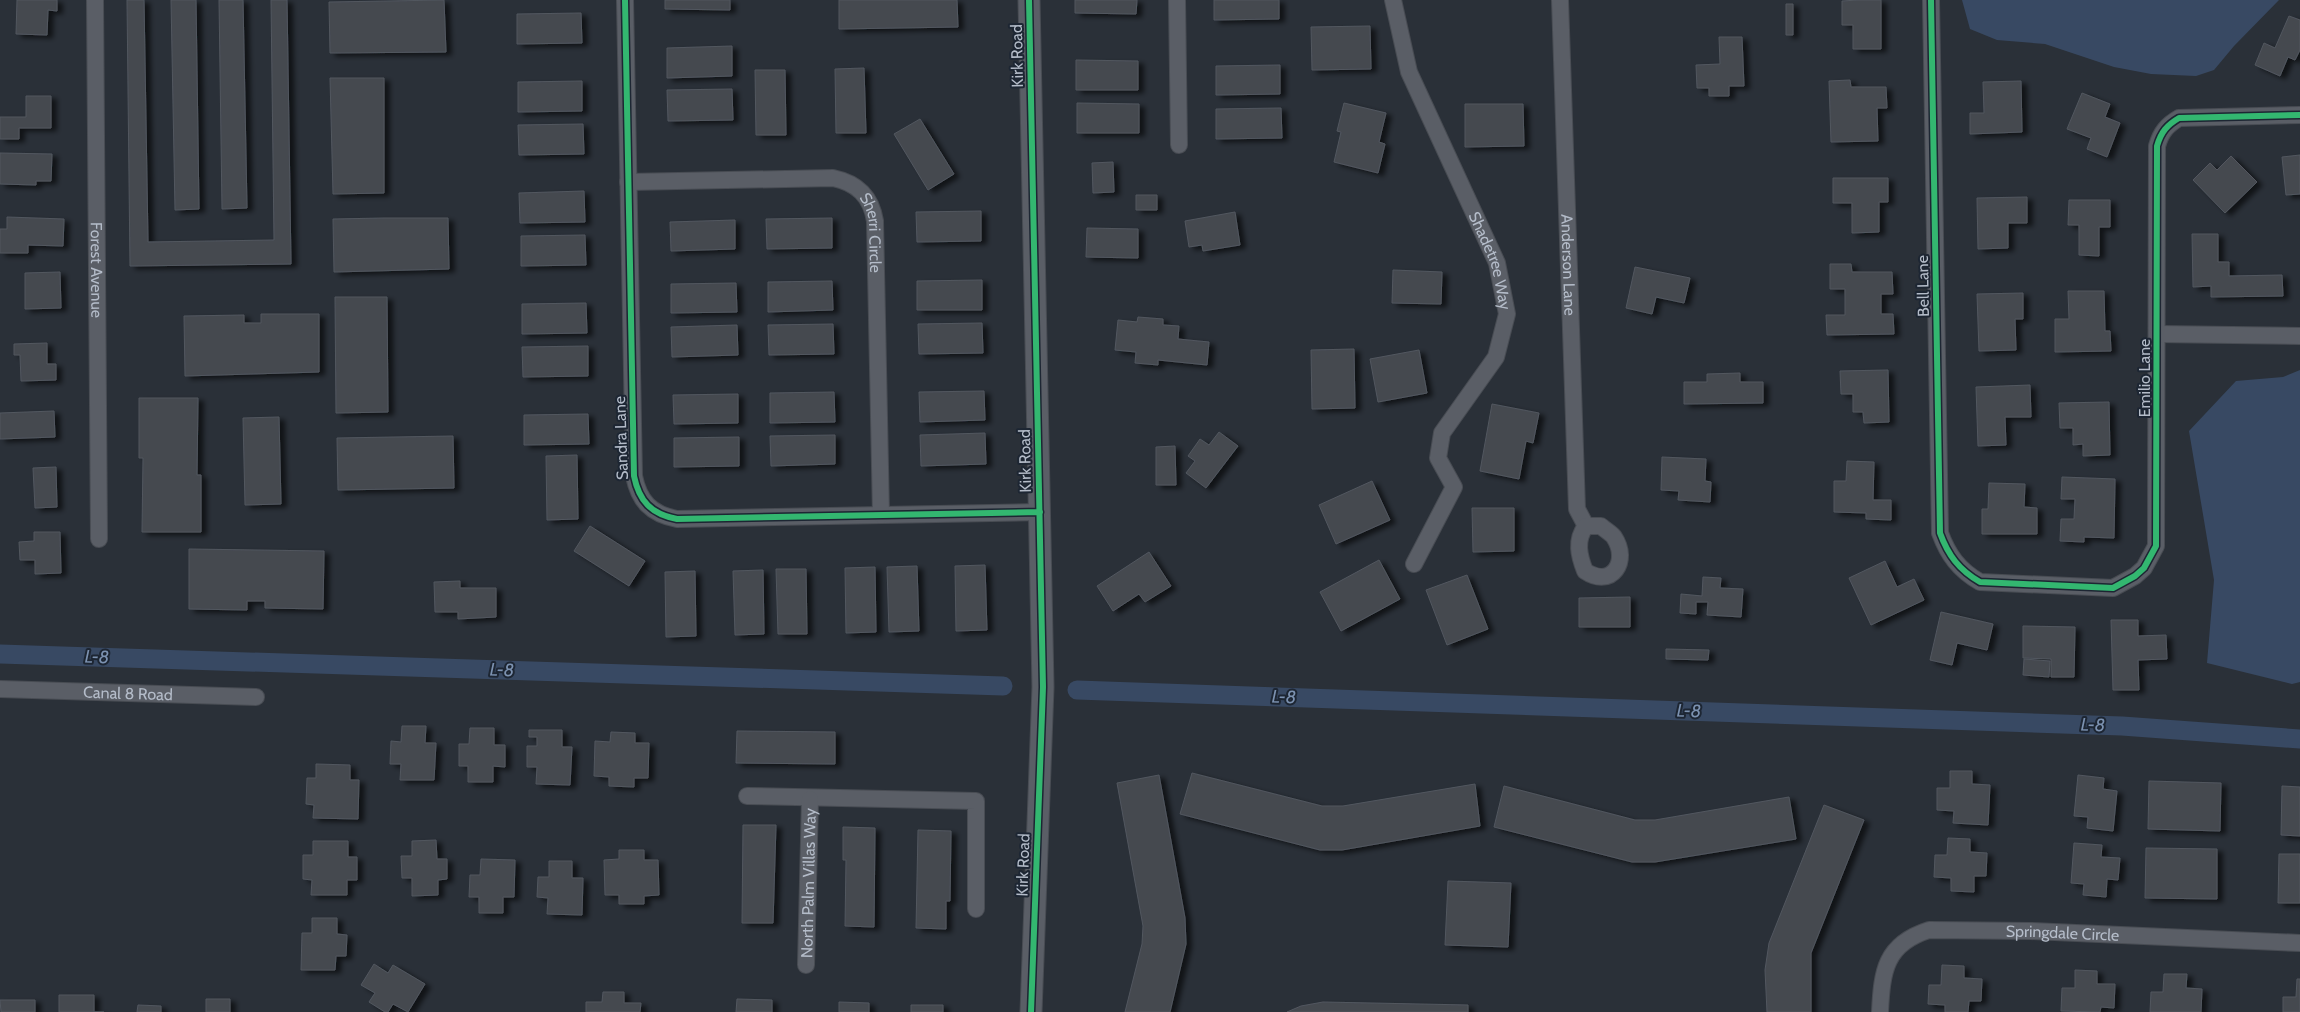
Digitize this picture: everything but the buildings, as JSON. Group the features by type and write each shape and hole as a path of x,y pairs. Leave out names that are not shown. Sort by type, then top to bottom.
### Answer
{"street":[{"name":"Forest Avenue","path":"95,0 99,539"},
{"name":"Sandra Lane","path":"625,0 634,476 636,489 642,501 652,510 664,516 677,519 1040,512"},
{"name":"Kirk Road","path":"1029,0 1044,687 1031,1012"},
{"path":"1177,0 1179,145"},
{"name":"Shadetree Way","path":"1393,0 1409,72 1497,263 1507,314 1496,358 1442,433 1438,458 1454,487 1414,564"},
{"name":"Anderson Lane","path":"1560,0 1577,509 1586,526"},
{"name":"Bell Lane","path":"1931,0 1940,533 1947,551 1959,567"},
{"name":"Emilio Lane","path":"1959,567 1980,582 2113,588 2125,583 2144,568 2156,546 2157,146 2161,134 2168,124 2179,118 2300,115"},
{"name":"Sherri Circle","path":"628,182 833,178 846,180 858,186 867,196 873,208 875,221 881,515"},
{"path":"2158,334 2300,336"},
{"name":"Canal 8 Road","path":"0,689 256,697"},
{"name":"North Palm Villas Way","path":"747,796 810,799 976,801 976,909"},
{"name":"North Palm Villas Way","path":"806,966 810,799"},
{"name":"Springdale Circle","path":"1880,1012 1882,979 1885,966 1892,954 1901,944 1916,934 1929,930 2031,931 2300,942"}],"water":[{"path":"1962,0 2279,0 2234,46 2214,70 2196,76 2151,74 2114,67 2045,44 1997,40 1970,29"},
{"path":"2300,370 2300,682 2292,684 2207,663 2214,580 2189,431 2236,381 2283,377"}],"waterway":[{"name":"L-8","path":"0,654 1003,686"},
{"name":"L-8","path":"1077,690 2122,726 2300,739"}],"cycle path":[{"path":"625,0 634,476 639,493 643,499 653,510 677,519 1040,512"},
{"path":"1029,0 1043,687 1031,1012"},
{"path":"1931,0 1940,533 1955,561 1980,582 2113,588 2135,576 2144,568 2156,546 2157,146 2165,129 2179,118 2300,115"}]}
